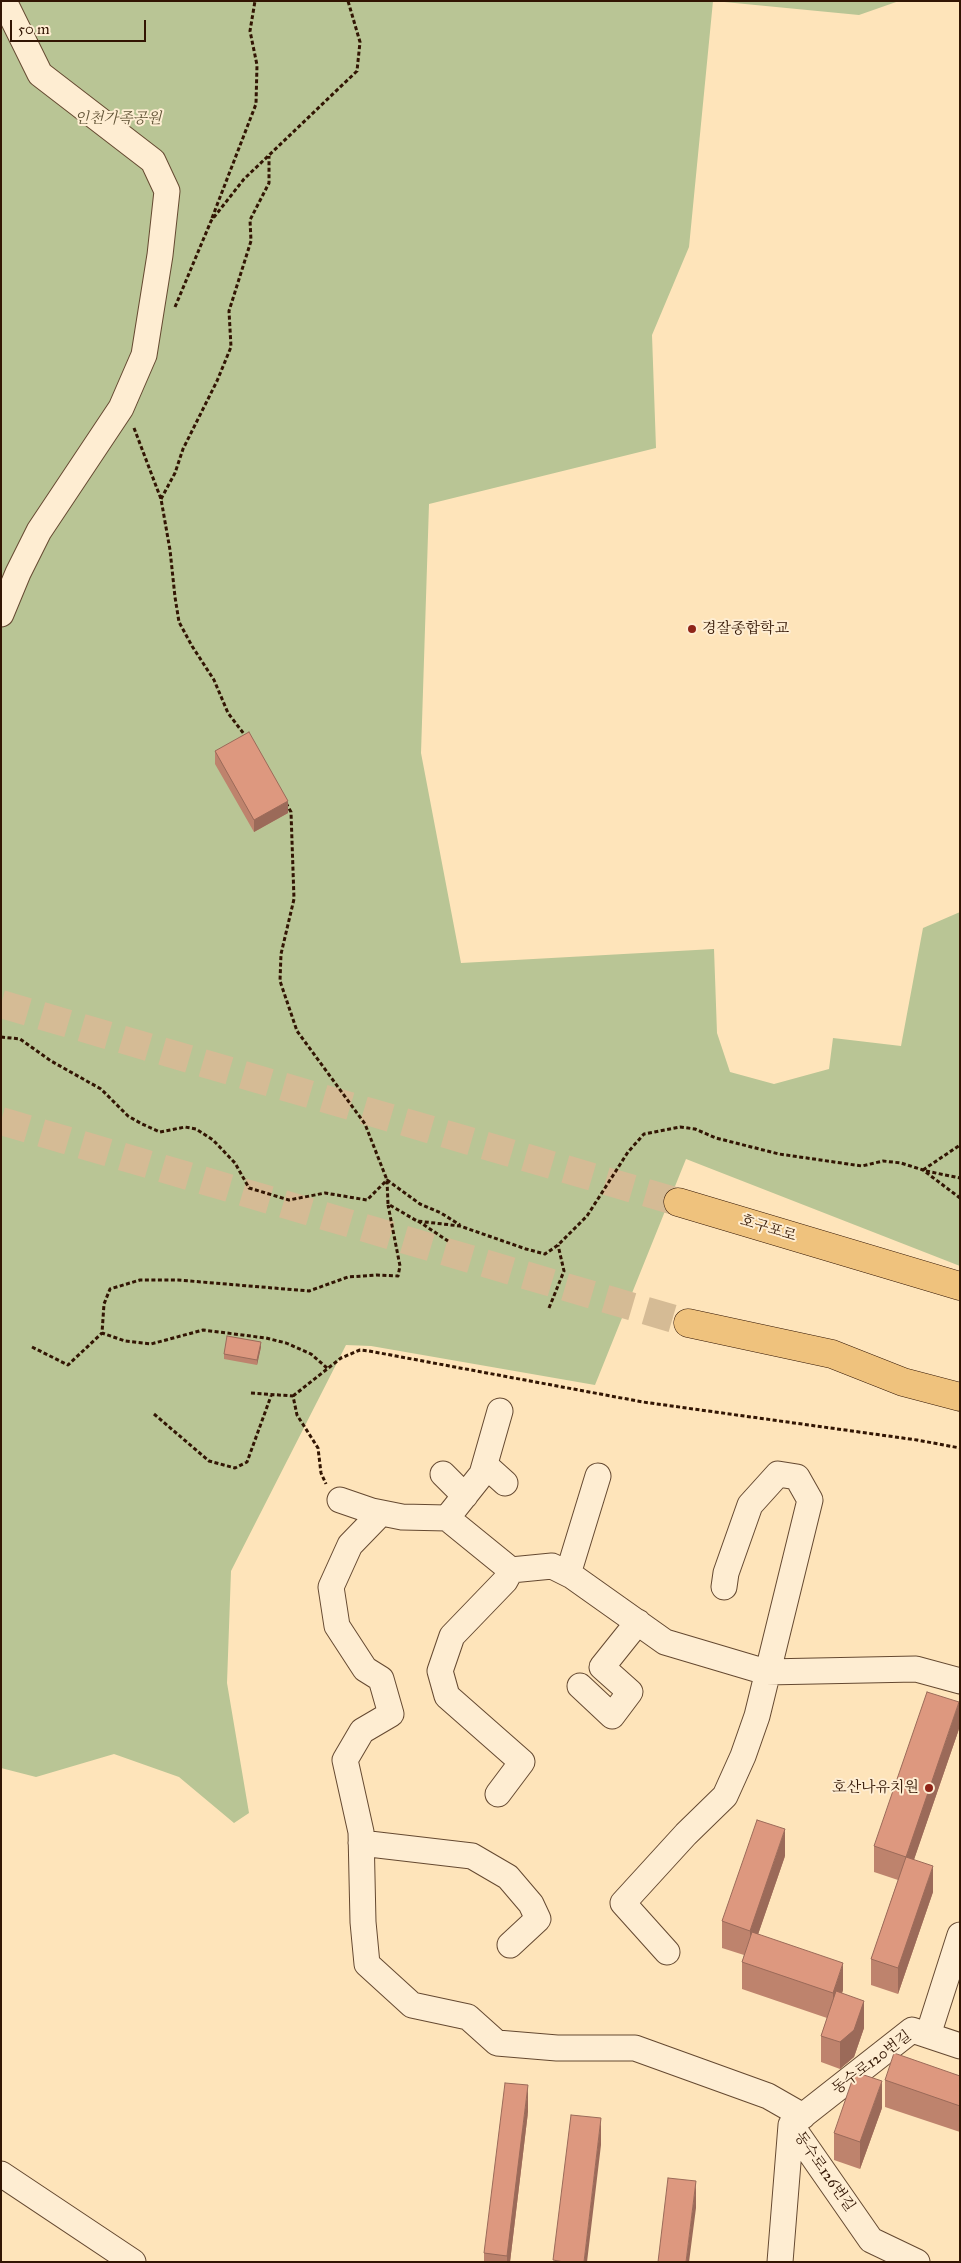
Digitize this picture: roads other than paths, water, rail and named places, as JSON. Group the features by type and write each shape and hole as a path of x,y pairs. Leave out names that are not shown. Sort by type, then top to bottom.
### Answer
{"main road":[{"name":"호구포로","path":"678,1202 960,1286"},
{"name":"호구포로","path":"858,1256 960,1303"},
{"path":"688,1323 960,1380"},
{"path":"832,1354 903,1382 960,1397"}],"street":[{"path":"1,614 18,573 39,532 121,408 144,355 160,255 167,191 153,161 40,74 4,1"},
{"path":"447,1518 482,1474 500,1411"},
{"path":"485,1465 505,1483"},
{"path":"442,1474 465,1496"},
{"path":"667,1952 623,1903 680,1840 725,1796 743,1756 757,1716 766,1672 810,1500 798,1477 778,1474 750,1505 726,1574 724,1587"},
{"path":"568,1574 598,1476"},
{"path":"340,1500 381,1514 402,1517 447,1518 511,1570 552,1566 568,1574 665,1642 766,1672 916,1669 960,1681"},
{"path":"381,1514 350,1545 331,1587 337,1626 365,1669 380,1679 392,1714 362,1731 345,1760 354,1797 361,1843 363,1922 367,1964 412,2005 468,2017 497,2043 557,2048 635,2048 768,2096 797,2121"},
{"path":"498,1794 522,1762 447,1696 440,1671 452,1636 504,1581 511,1570"},
{"path":"580,1686 612,1716 630,1692 602,1667 638,1622"},
{"path":"361,1843 472,1856 508,1877 531,1904 538,1919 510,1944"},
{"path":"928,2035 960,1935"},
{"name":"동수로120번길","path":"797,2121 912,2030 960,2046"},
{"name":"동수로126번길","path":"780,2262 797,2121"},
{"name":"동수로126번길","path":"797,2121 871,2240 917,2262"},
{"path":"1,2174 133,2262"}],"tunnel":[{"path":"1,1004 678,1202"},
{"path":"1,1121 688,1323"}],"place":[{"name":"경잘종합학교","path":"692,629"},
{"name":"호산나유치원","path":"929,1788"}],"park label":[{"name":"인천가족공원","path":"118,119"}]}
